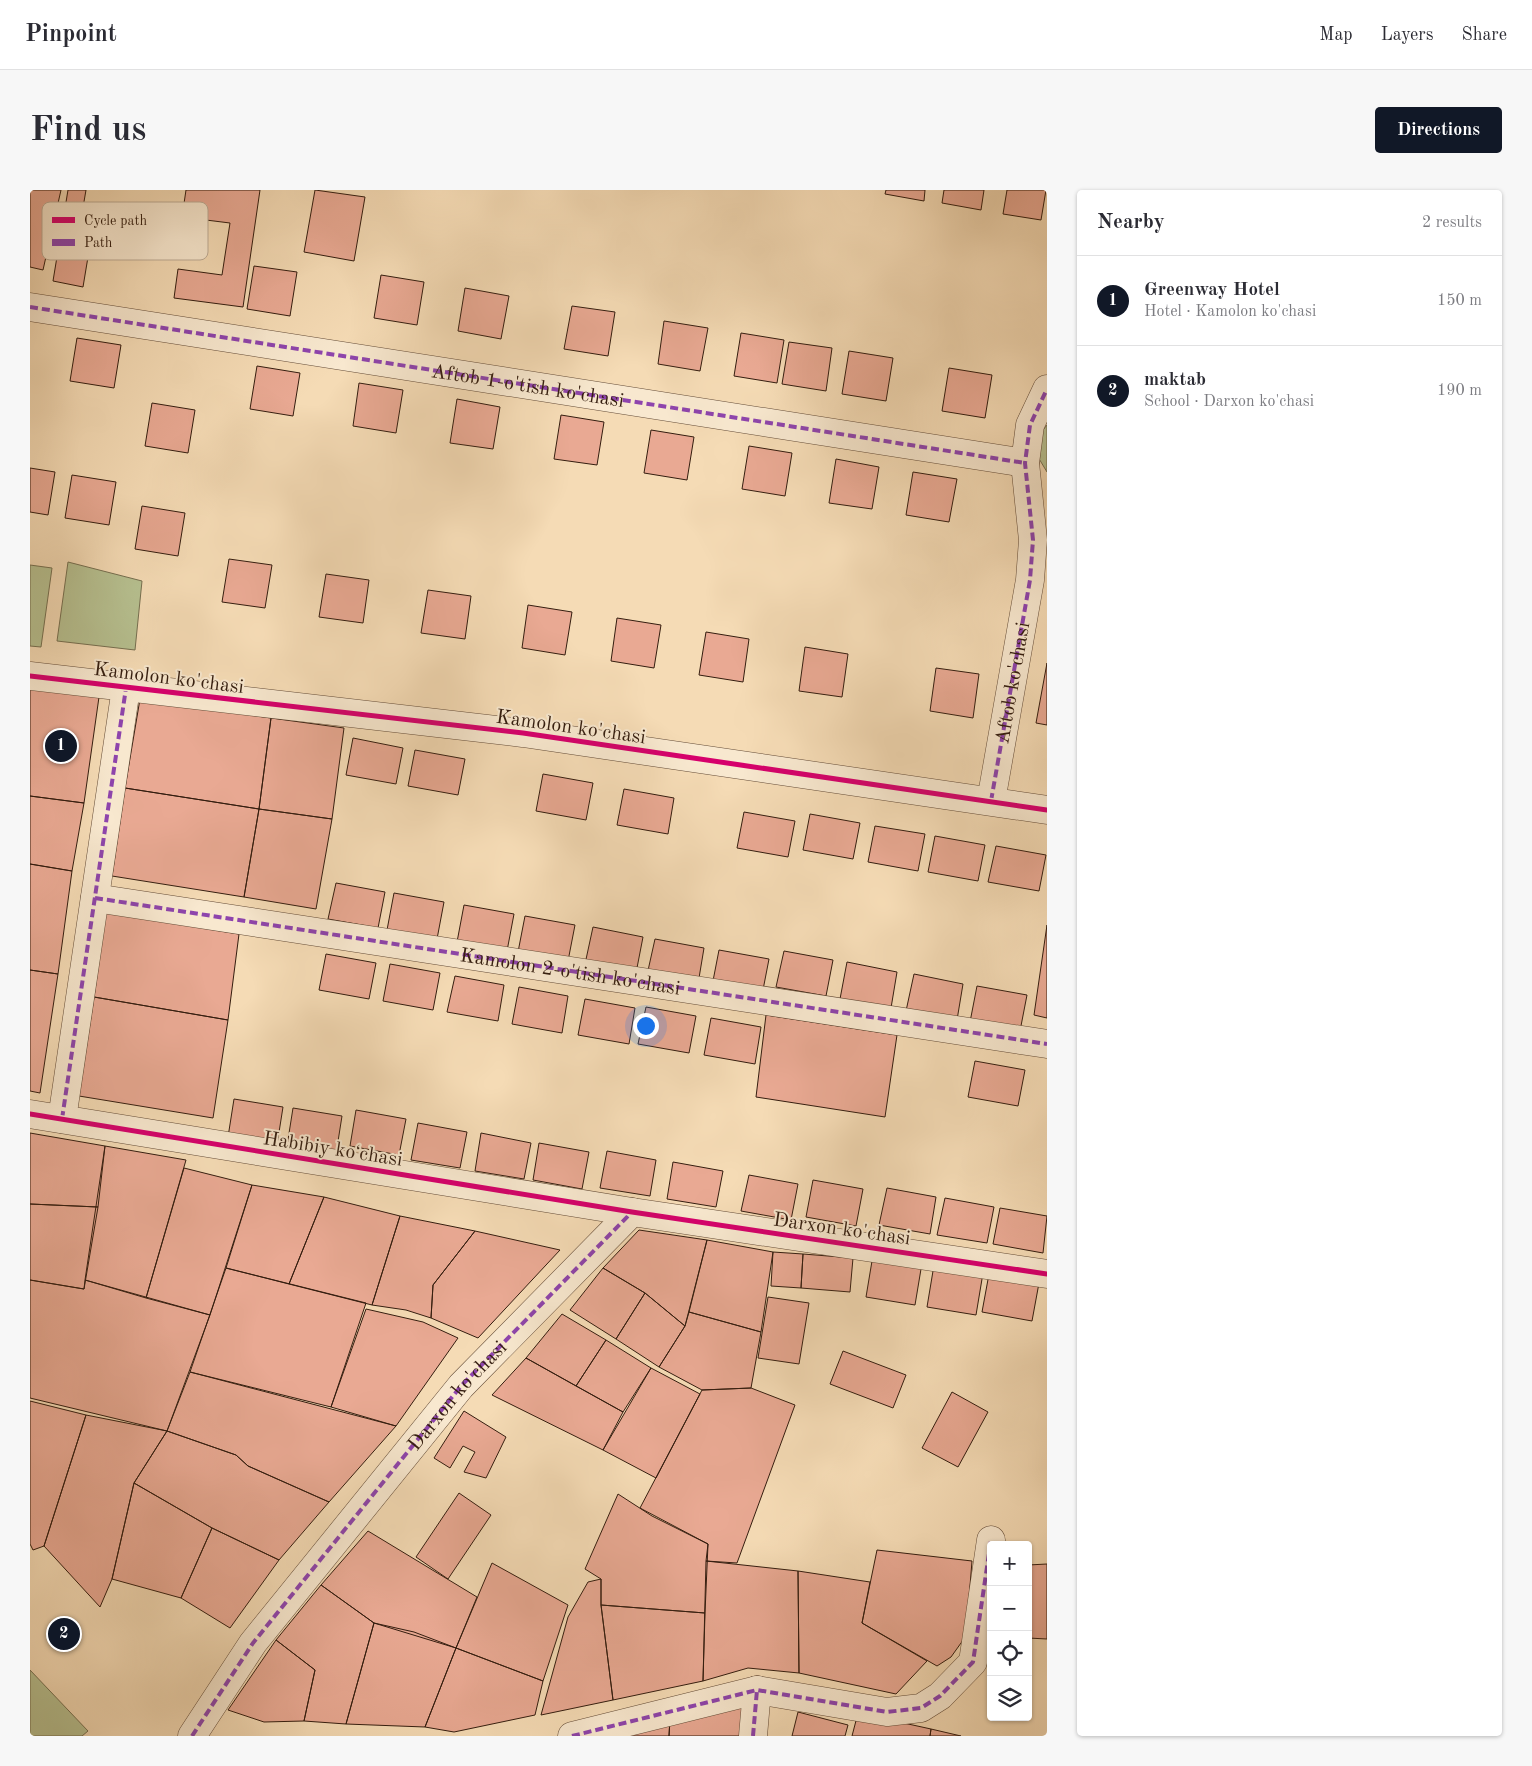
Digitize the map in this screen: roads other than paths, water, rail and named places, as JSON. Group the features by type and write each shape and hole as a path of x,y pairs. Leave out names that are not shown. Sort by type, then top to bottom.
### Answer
{"street":[{"name":"Aftob 1-o'tish ko'chasi","path":"30,307 1025,463"},
{"name":"Aftob ko'chasi","path":"991,801 1030,580 1033,540 1025,463 1030,425 1047,389"},
{"name":"Kamolon ko'chasi","path":"30,676 523,734 1047,810"},
{"path":"62,1120 126,688"},
{"name":"Kamolon 2-o'tish ko'chasi","path":"95,898 1047,1044"},
{"name":"Habibiy koʻchasi","path":"30,1114 632,1212"},
{"name":"Darxon ko'chasi","path":"192,1736 252,1643 461,1386 632,1212 1047,1274"},
{"path":"572,1736 757,1690 887,1712 921,1708 940,1696 973,1662 991,1540"},
{"path":"753,1736 757,1690"}],"place":[{"name":"Greenway Hotel","path":"61,746"},
{"name":"maktab","path":"64,1634"}]}
